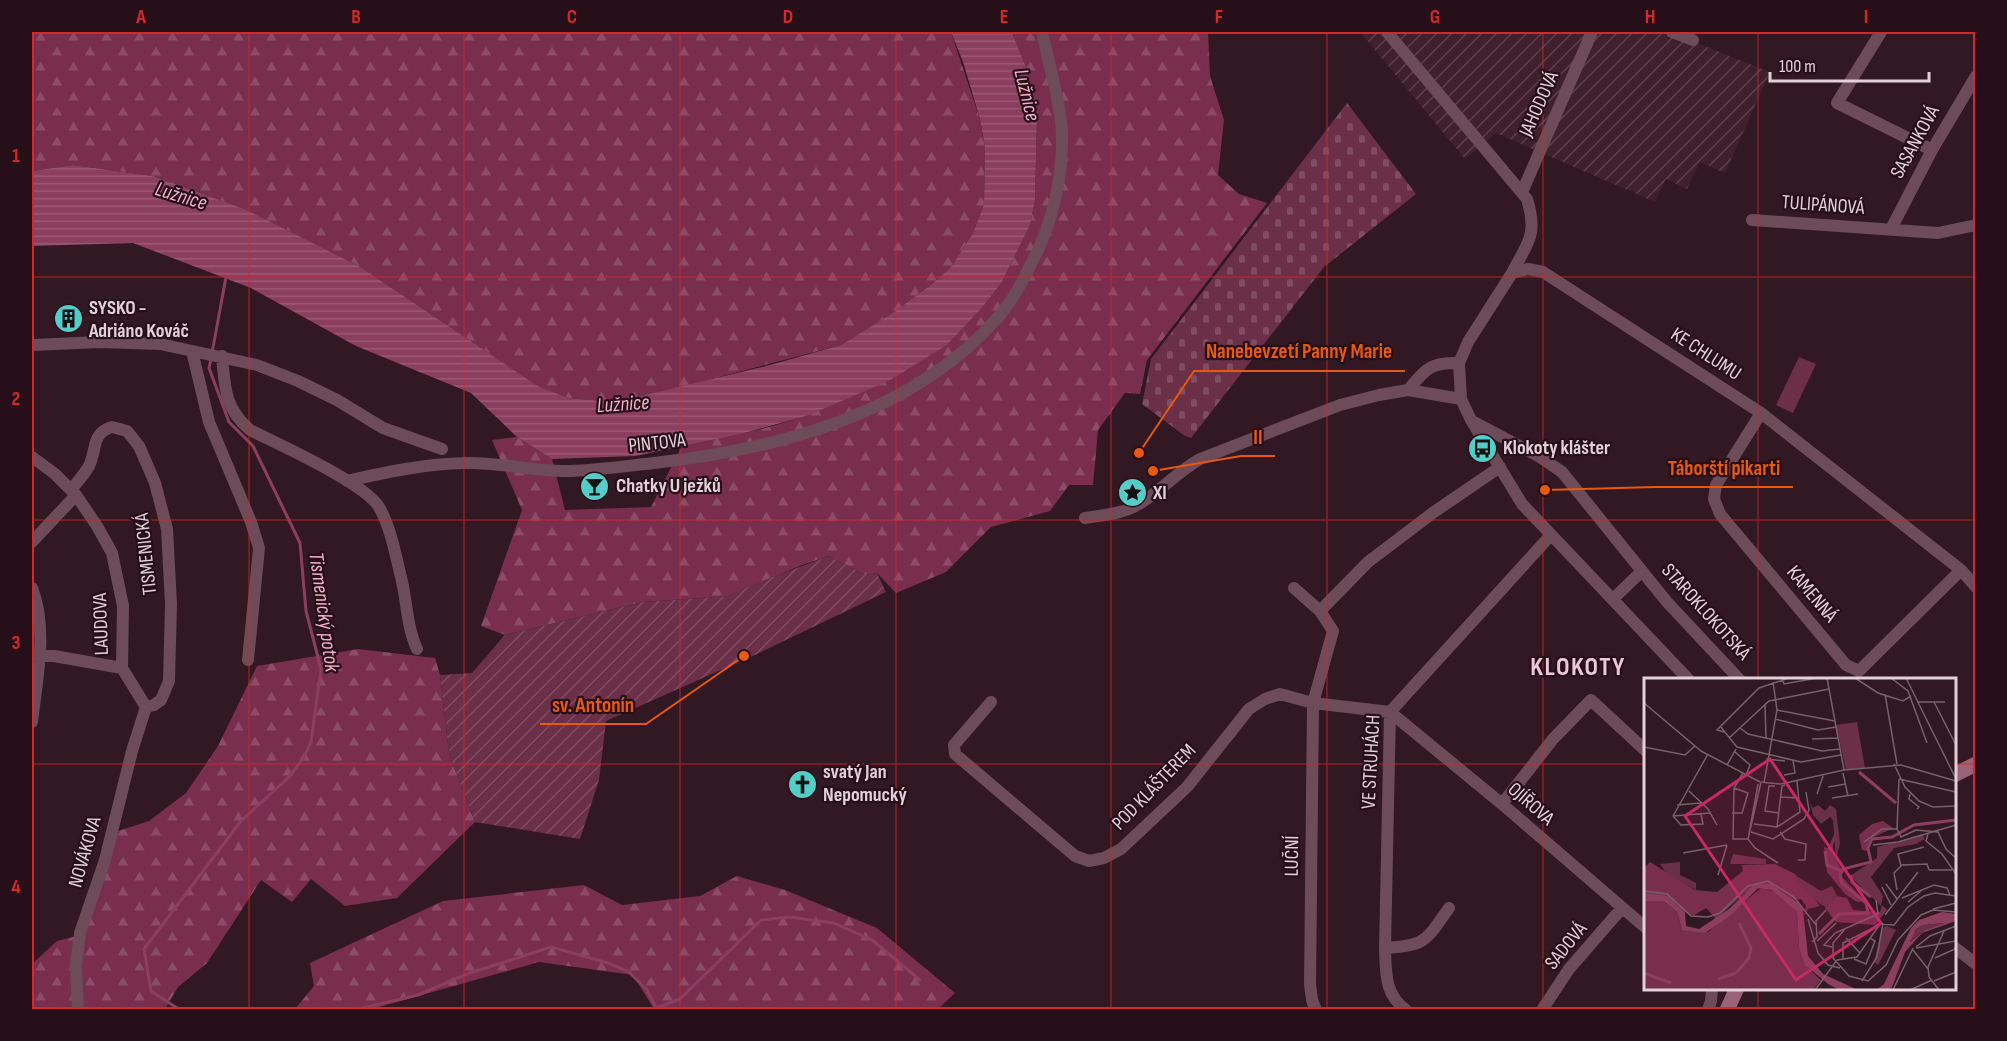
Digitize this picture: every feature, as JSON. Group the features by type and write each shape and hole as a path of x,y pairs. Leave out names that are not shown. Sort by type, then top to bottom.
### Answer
{"street":[{"name":"PINTOVA","path":"347,481 411,467 467,463 568,471 712,457 794,437 872,408 916,385 972,344 1002,313 1027,273 1041,245 1053,212 1060,168 1062,135 1057,99 1042,32"},
{"path":"1387,32 1522,192 1532,215 1532,234 1512,273 1468,342 1459,363 1461,399 1471,420 1522,504 1687,678"},
{"name":"JAHODOVÁ","path":"1522,192 1592,32"},
{"path":"1672,32 1693,40"},
{"path":"1881,32 1838,103 1932,150"},
{"name":"SASANKOVÁ","path":"1891,229 1932,150 1976,76"},
{"name":"TULIPÁNOVÁ","path":"1752,220 1938,233 1976,225"},
{"name":"KE CHLUMU","path":"1512,273 1528,269 1543,272 1761,413 1961,570 1976,587"},
{"path":"32,345 100,342 160,344 257,365 337,400 383,428 442,448"},
{"path":"192,351 209,422 260,549 248,660"},
{"path":"222,357 226,395 231,410 239,421 249,430 347,481 378,505 385,519 401,574 408,620 417,649"},
{"path":"1408,390 1424,371 1440,362 1459,363"},
{"path":"1085,519 1119,513 1139,505 1186,466 1340,405 1408,390 1461,399"},
{"name":"KAMENNÁ","path":"1761,413 1716,486 1714,499 1720,514 1846,665 1863,675 1961,570"},
{"name":"STAROKLOKOTSKÁ","path":"1471,420 1540,456 1562,472 1667,602 1738,678"},
{"name":"TISMENICKÁ","path":"73,493 88,468 95,439 105,429 121,428 133,436 155,483 167,529 171,604 169,681 161,700 146,707"},
{"name":"LAUDOVA","path":"32,457 55,474 73,493 97,526 112,553 123,606 122,668 146,707"},
{"path":"1294,588 1320,611 1368,562 1434,512 1500,467"},
{"path":"32,542 73,493"},
{"name":"VE STRUHÁCH","path":"1406,1010 1396,1003 1387,986 1385,948 1390,712 1551,535"},
{"name":"STAROKLOKOTSKÁ","path":"1613,599 1642,571"},
{"path":"32,588 39,618 32,722"},
{"name":"LUČNÍ","path":"1317,1010 1312,1000 1310,984 1313,703 1333,631 1320,611"},
{"path":"36,655 122,668"},
{"name":"POD KLÁŠTEREM","path":"991,702 954,745 955,754 1075,856 1089,861 1104,858 1121,849 1188,787 1249,709 1264,699 1280,694 1313,703 1390,712"},
{"path":"1502,804 1553,739 1591,700 1644,749"},
{"name":"NOVÁKOVA","path":"78,1010 76,966 80,933 105,860 130,759 146,707"},
{"name":"OJÍŘOVA","path":"1390,712 1502,804 1644,926"},
{"path":"1956,774 1976,764"},
{"path":"1385,948 1417,945 1430,934 1449,908"},
{"name":"SADOVÁ","path":"1542,1010 1569,969 1622,908"},
{"path":"1956,949 1976,964"},
{"path":"1708,1010 1712,1001 1712,990"},
{"path":"1727,1010 1736,990"}],"shaded area":[{"path":"1360,32 1669,32 1770,72 1725,173 1700,162 1687,189 1666,179 1655,202 1496,133 1465,159"}],"green space":[{"path":"32,32 951,32 980,119 985,147 984,204 973,233 951,267 894,312 841,345 616,402 569,398 538,386 359,266 245,209 153,176 73,165 32,171"},
{"path":"1012,32 1208,32 1210,76 1224,120 1218,175 1239,194 1267,203 1147,360 1140,394 1125,393 1098,430 1093,485 1069,485 1050,511 991,527 946,572 896,593 877,573 865,575 829,556 729,596 643,602 505,635 481,626 522,510 492,440 517,437 552,459 565,510 651,507 682,446 775,425 829,406 947,345 982,308 1002,282 1030,225 1035,200 1037,117 1026,67"},
{"path":"1347,103 1416,194 1324,267 1191,438 1185,436 1142,404 1151,359"},
{"path":"1799,357 1816,364 1793,413 1776,405"},
{"path":"829,556 865,575 877,573 886,592 757,654 606,721 599,780 580,839 475,822 449,754 440,675 472,673 505,635 643,602 729,596 759,582"},
{"path":"358,649 435,658 440,675 449,754 475,822 397,898 345,906 311,879 292,902 261,880 207,963 178,987 165,1009 32,1009 32,964 57,941 84,934 118,831 149,821 186,793 218,746 257,666"},
{"path":"737,876 785,890 877,928 955,993 938,1009 654,1009 633,975 539,962 372,1009 295,1009 314,986 310,963 443,901 584,885 622,905 700,896"}],"water":[{"name":"Lužnice","path":"951,32 1012,32 1026,67 1037,117 1035,200 1030,225 1002,282 982,308 947,345 890,380 809,415 741,434 635,456 552,459 517,437 471,393 356,346 251,288 133,243 32,246 32,171 73,165 153,176 245,209 359,266 538,386 569,398 616,402 770,365 841,345 894,312 951,267 973,233 984,204 985,147 980,119 963,62"}],"waterway":[{"name":"Tismenický potok","path":"212,353 226,277"},
{"name":"Tismenický potok","path":"180,1010 151,991 144,949 241,821 289,777 304,757 311,742 321,669 306,611 300,543 253,446 229,422 209,368 211,359"},
{"path":"657,1008 680,999 761,920 789,917 834,923 872,940 920,980"},
{"name":"Tismenický potok","path":"354,1010 418,995 467,974 551,947 608,963 629,972 647,990 657,1010"}],"place":[{"name":"SYSKO - Adriáno Kováč","path":"68,319"},
{"name":"Klokoty klášter","path":"1482,448"},
{"name":"Nanebevzetí Panny Marie","path":"1139,453"},
{"name":"II","path":"1153,471"},
{"name":"Chatky U ježků","path":"595,486"},
{"name":"Táborští pikarti","path":"1545,490"},
{"name":"XI","path":"1132,493"},
{"name":"sv. Antonín","path":"744,656"},
{"name":"svatý Jan Nepomucký","path":"802,784"}],"district":[{"name":"KLOKOTY","path":"1578,667"}]}
